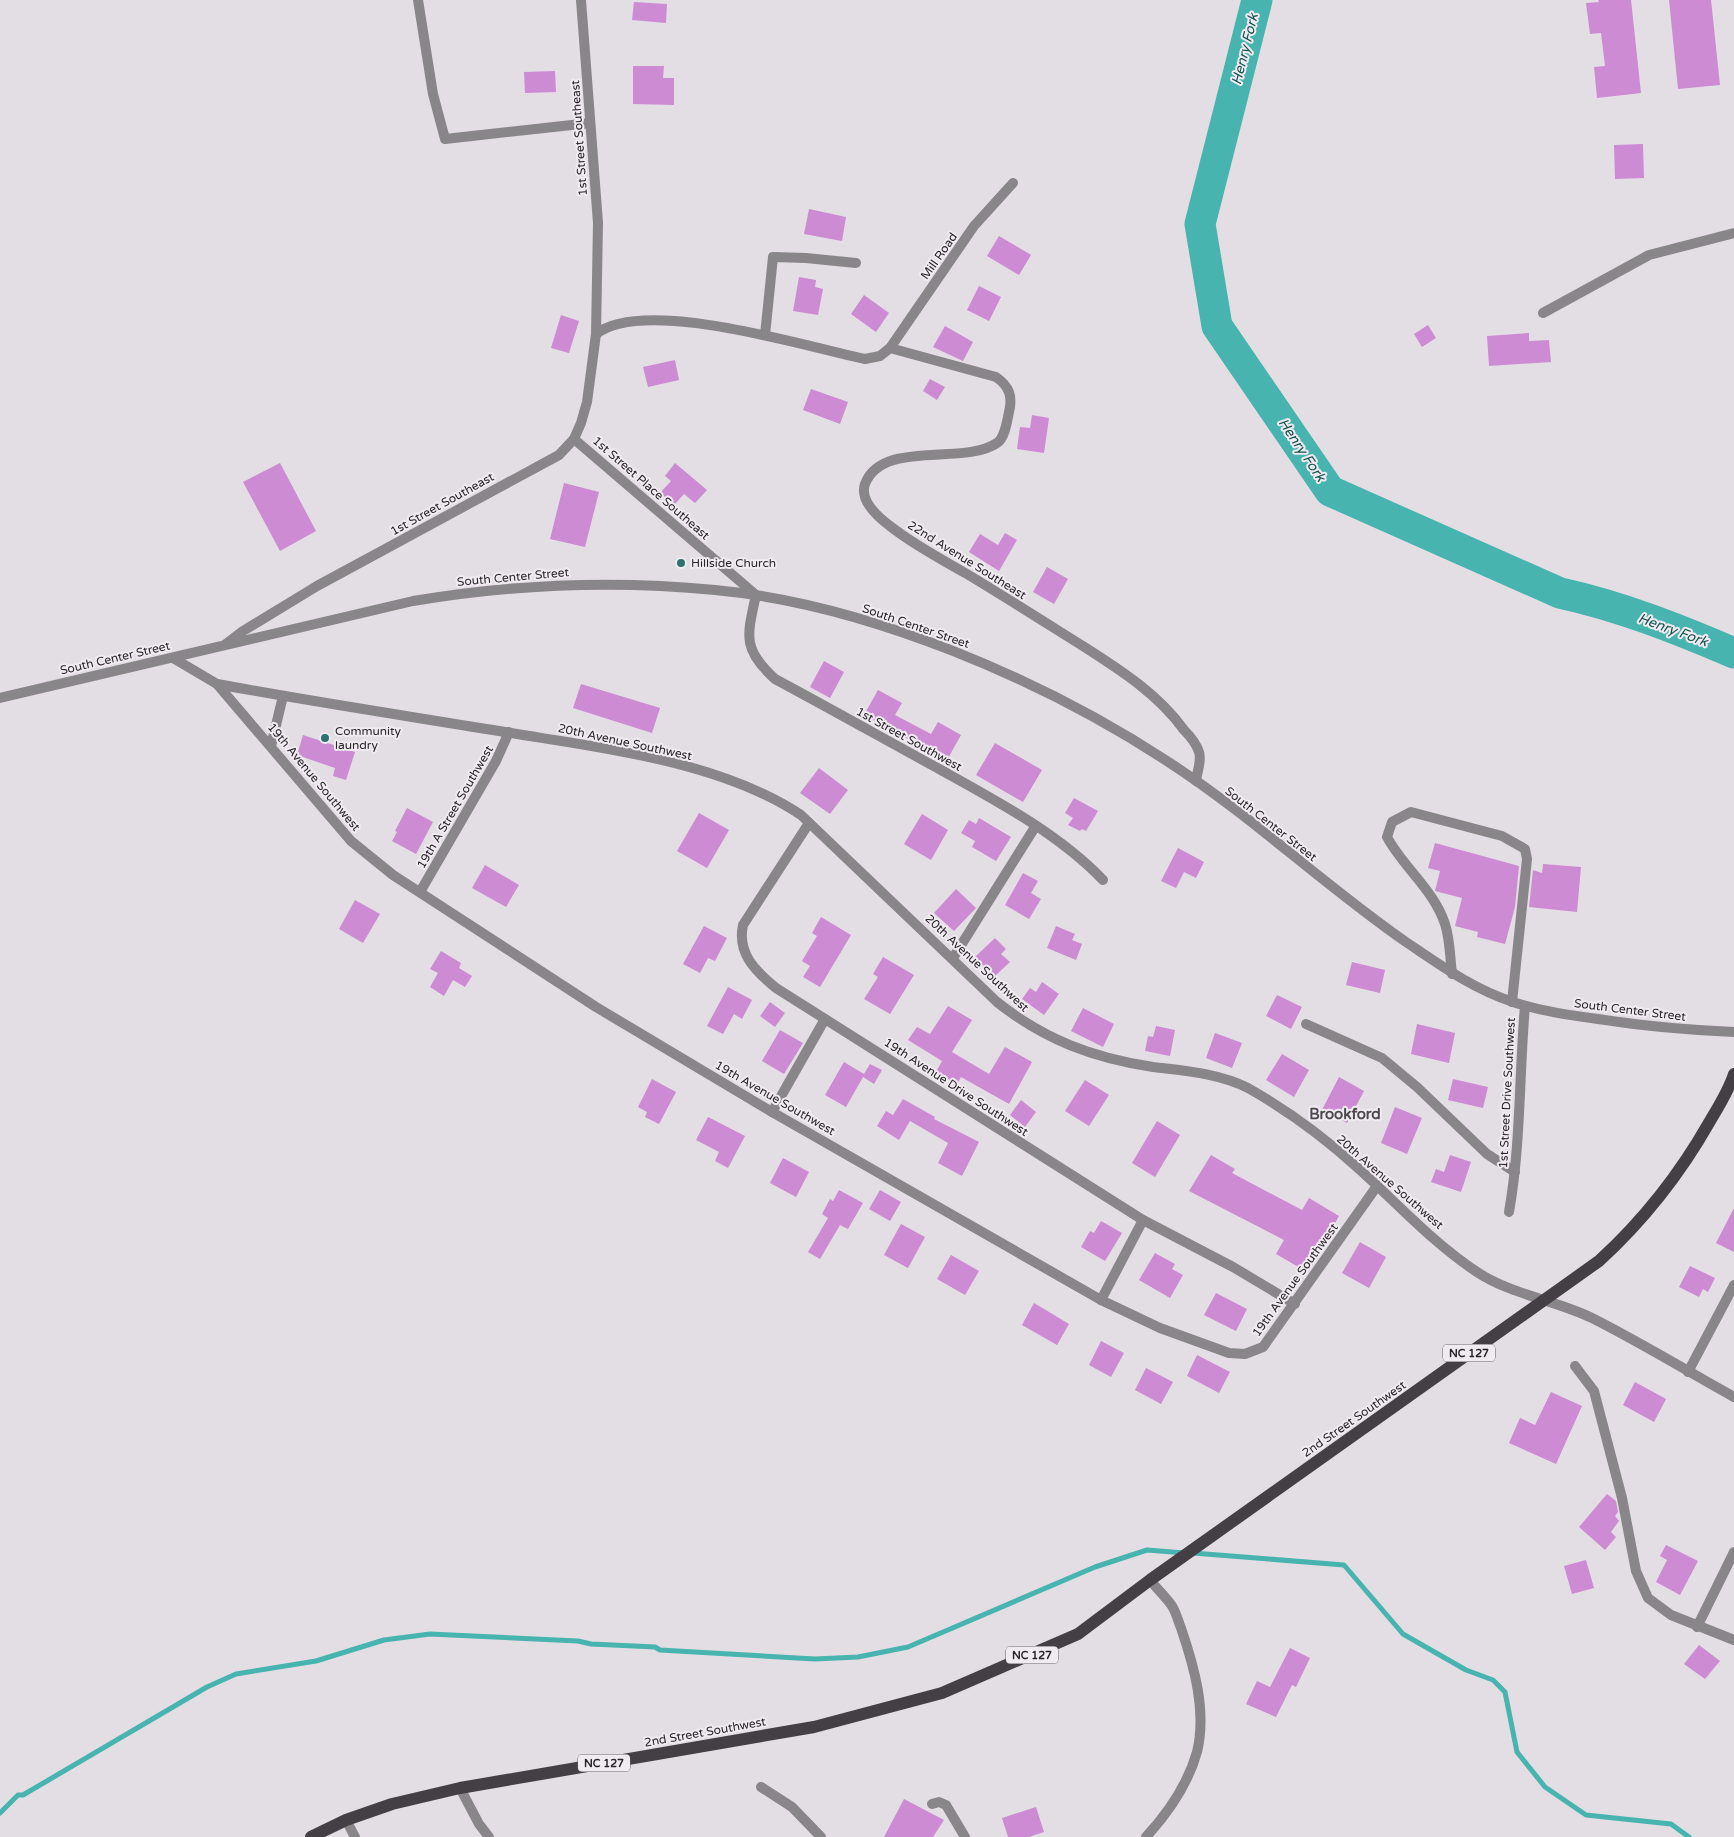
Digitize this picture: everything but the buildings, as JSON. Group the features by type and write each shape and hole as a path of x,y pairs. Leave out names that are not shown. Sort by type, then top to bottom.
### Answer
{"main road":[{"name":"2nd Street Southwest","path":"311,1837 346,1820 392,1804 460,1788 814,1727 901,1706 942,1693 1078,1634 1150,1580 1545,1301 1616,1245 1662,1195 1696,1146 1734,1074"}],"street":[{"path":"418,0 433,94 445,139 590,123"},
{"name":"1st Street Southeast","path":"226,644 243,631 317,586 559,455 574,439 587,402 596,334 598,223 581,0"},
{"name":"Mill Road","path":"890,348 974,226 1012,183"},
{"path":"1543,313 1649,255 1734,233"},
{"path":"766,335 773,257 856,263"},
{"path":"596,334 602,329 625,324 696,323 766,335 865,359 880,356 890,348"},
{"name":"22nd Avenue Southeast","path":"890,348 996,377 1006,384 1011,396 1010,408 1005,430 997,443 974,452 893,459 875,468 864,488 866,500 872,509 890,526 927,552 1011,601 1117,668 1150,693 1173,714 1196,745 1200,754 1196,781"},
{"name":"1st Street Place Southeast","path":"574,439 598,457 756,595"},
{"name":"South Center Street","path":"0,698 413,601 507,588 552,584 651,585 756,595 861,620 985,664 1081,710 1169,762 1196,781 1368,916 1452,974 1512,1002 1568,1015 1674,1029 1734,1032"},
{"name":"1st Street Southwest","path":"756,595 748,633 753,654 761,666 776,679 967,785 1036,827 1083,859 1103,880"},
{"name":"19th Avenue Southwest","path":"173,658 217,684 350,840 393,875 596,1007 772,1112 1101,1300 1191,1339 1229,1353 1245,1354 1263,1347 1377,1186"},
{"name":"20th Avenue Southwest","path":"217,684 608,749 682,766 765,794 801,814 808,823 835,845 997,1002 1024,1023 1050,1038 1114,1060 1215,1076 1245,1087 1298,1120 1377,1186 1428,1234 1476,1271 1496,1283 1592,1318 1734,1396"},
{"path":"271,746 283,696"},
{"name":"19th A Street Southwest","path":"420,892 496,761 509,732"},
{"path":"1452,974 1444,923 1428,891 1397,855 1387,836 1392,822 1411,812 1502,836 1525,849 1527,859 1512,1002"},
{"name":"19th Avenue Drive Southwest","path":"808,823 743,925 740,939 746,956 756,972 776,988 1143,1220 1233,1267 1295,1304"},
{"path":"953,958 1036,827"},
{"name":"1st Street Drive Southwest","path":"1509,1212 1520,1126 1524,1006"},
{"path":"772,1112 825,1019"},
{"path":"1306,1024 1382,1058 1417,1086 1487,1154 1515,1172"},
{"path":"1101,1300 1143,1220"},
{"path":"1688,1372 1734,1285"},
{"path":"1575,1366 1594,1391 1622,1498 1636,1571 1648,1598 1670,1615 1734,1640"},
{"path":"1697,1627 1734,1552"},
{"path":"1146,1837 1160,1822 1190,1773 1197,1751 1200,1725 1196,1681 1188,1648 1173,1607 1150,1580"},
{"path":"761,1787 792,1807 821,1837"},
{"path":"460,1788 479,1824 489,1837"},
{"path":"932,1804 940,1802 946,1805 965,1837"},
{"path":"346,1820 354,1837"}],"waterway":[{"name":"Henry Fork","path":"1257,0 1200,224 1217,326 1330,491 1560,593 1605,604 1649,619 1734,653"},
{"path":"0,1813 18,1795 23,1795 207,1687 236,1674 316,1661 384,1640 430,1634 578,1641 591,1644 655,1647 660,1650 815,1659 858,1657 908,1647 1095,1567 1147,1550 1185,1553"},
{"path":"1193,1553 1344,1565 1403,1634 1466,1670 1493,1680 1505,1692 1517,1752 1545,1787 1586,1815 1671,1824 1689,1837"}],"place":[{"name":"Hillside Church","path":"681,563"},
{"name":"Community laundry","path":"325,738"}],"district":[{"name":"Brookford","path":"1345,1114"}]}
